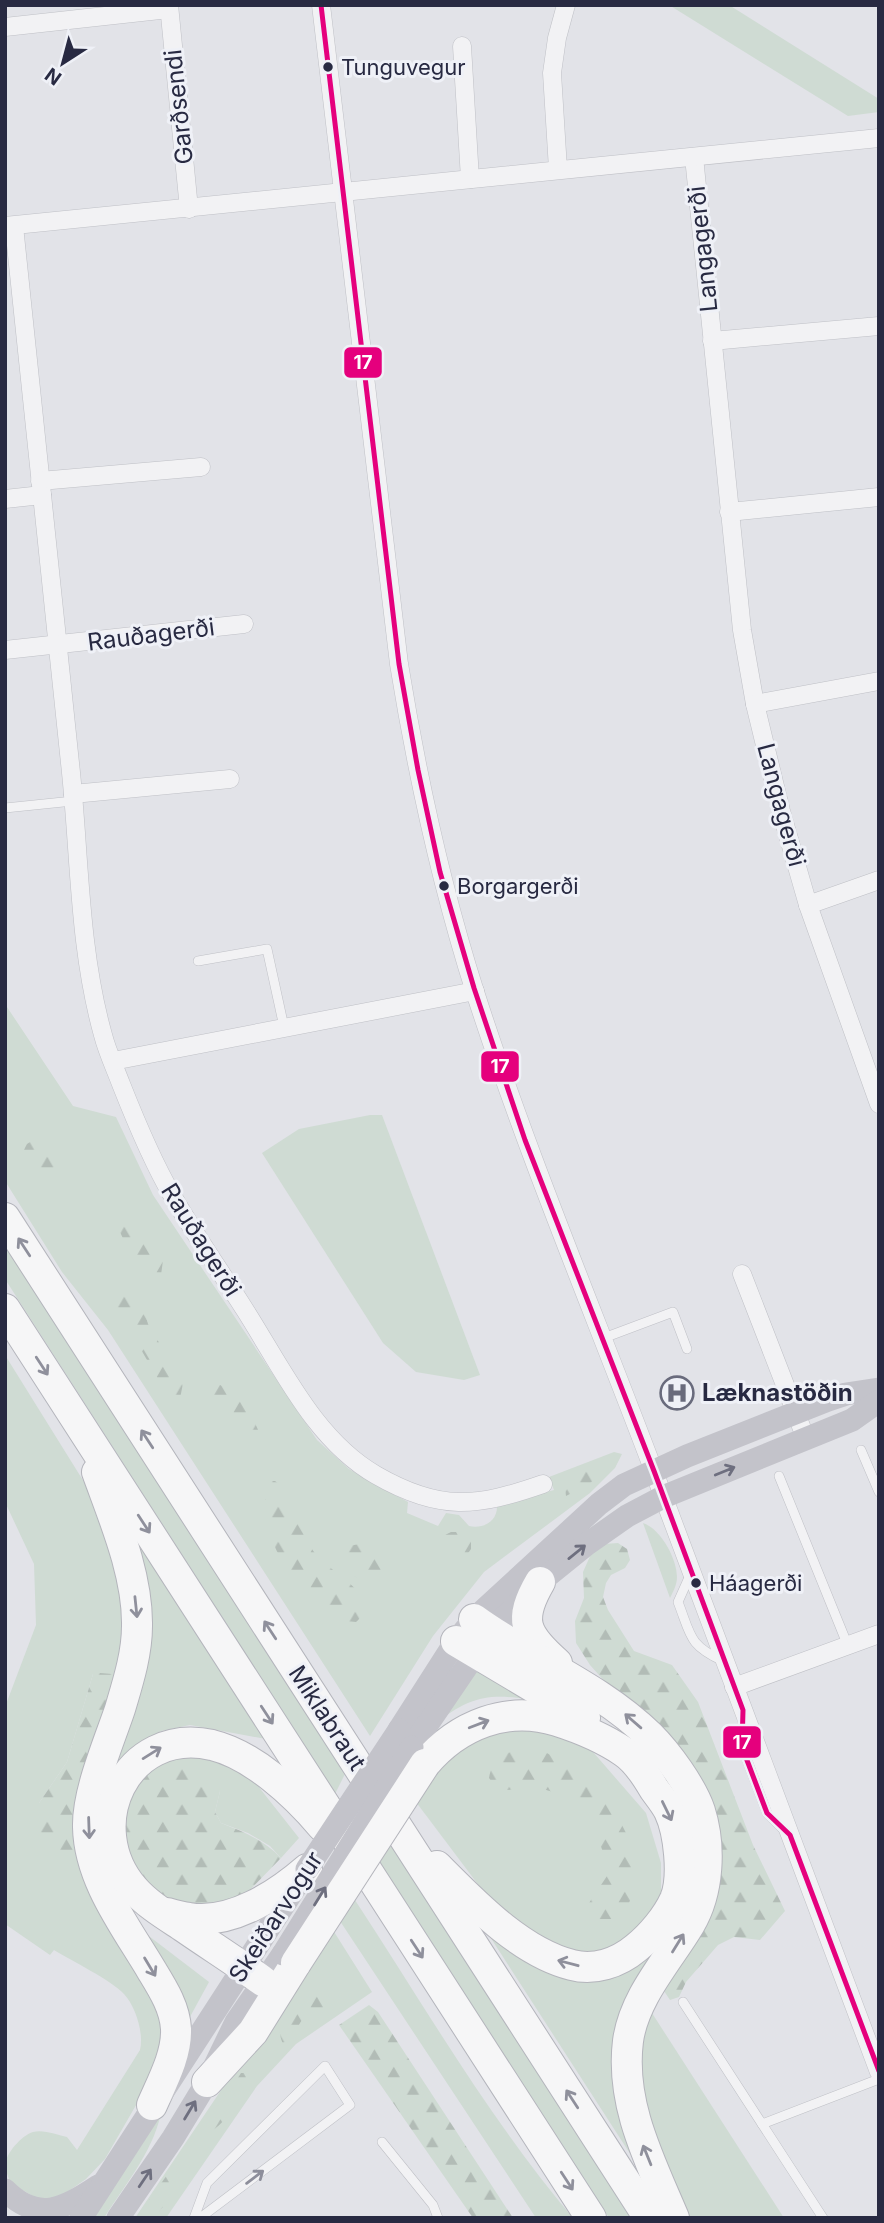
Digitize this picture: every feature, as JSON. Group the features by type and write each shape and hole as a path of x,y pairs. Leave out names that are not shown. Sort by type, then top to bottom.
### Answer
{"highway":[{"name":"Miklabraut","path":"5,1218 649,2218"},
{"name":"Miklabraut","path":"5,1309 591,2218"},
{"path":"80,1425 120,1537 134,1590 137,1625 135,1653 90,1798 88,1826 92,1853 103,1886 165,1993 175,2017 173,2050 152,2105"},
{"path":"540,1582 529,1601 526,1614 528,1629 553,1660 651,1737 690,1789 699,1810 706,1839 702,1891 692,1920 640,2002 629,2038 626,2067 635,2124 674,2218"},
{"path":"396,1824 462,1891 508,1931 540,1953 573,1966 596,1967 626,1957 646,1940 676,1898 680,1863 678,1838 669,1811 650,1782 614,1736 474,1636"},
{"path":"474,1636 587,1688"},
{"path":"207,2082 253,2032 290,1958 412,1747 438,1748 478,1722 510,1715 544,1717 626,1753"},
{"path":"248,1983 133,1888 117,1863 111,1842 110,1824 114,1801 121,1785 147,1755 167,1745 208,1745 226,1749 272,1776 309,1811 380,1891"},
{"path":"160,1911 190,1919 213,1918 253,1905 283,1888 307,1869"},
{"path":"103,1886 126,1912 248,1983"}],"main road":[{"path":"474,1636 599,1504 624,1485 687,1456 846,1394 879,1389"},
{"path":"474,1636 587,1544 626,1516 663,1497 852,1420 879,1401"},
{"name":"Skeiðarvogur","path":"118,2218 173,2138 207,2082 236,2022 264,1934 307,1869 412,1747 474,1636"},
{"name":"Skeiðarvogur","path":"81,2218 152,2105 248,1983 290,1958"},
{"path":"5,2190 23,2207 48,2213 78,2200 103,2182"}],"street":[{"path":"321,5 399,664 431,834 475,991 527,1145 654,1471 879,2072"},
{"path":"558,169 552,73 556,38 566,5"},
{"path":"5,27 169,7"},
{"name":"Garðsendi","path":"169,7 189,209"},
{"path":"462,46 470,179"},
{"path":"9,226 879,138"},
{"name":"Langagerði","path":"694,158 729,512 755,704 766,757 808,905 872,1066 879,1104"},
{"name":"Rauðagerði","path":"9,226 58,646 87,954 103,1036 129,1104 170,1192 308,1410 348,1455 374,1474 405,1490 434,1500 475,1503 494,1500 543,1484"},
{"name":"Langagerði","path":"712,341 879,326"},
{"path":"5,499 41,488 201,467"},
{"path":"729,512 879,497"},
{"name":"Rauðagerði","path":"5,650 244,624"},
{"path":"755,704 879,681"},
{"path":"73,797 230,779"},
{"path":"808,905 879,880"},
{"path":"113,1061 475,991"},
{"path":"741,1275 806,1439"},
{"path":"734,1687 879,1634"}],"lane":[{"path":"5,808 73,797"},
{"path":"198,961 267,949 284,1027"},
{"path":"601,1339 673,1312 687,1349"},
{"path":"861,1450 879,1492"},
{"path":"779,1476 848,1646"},
{"path":"682,2002 823,2218"},
{"path":"194,2218 207,2183 325,2066 350,2105 200,2218"},
{"path":"762,2124 879,2079"},
{"path":"382,2142 433,2205 438,2218"}],"green space":[{"path":"669,5 729,5 879,99 879,112 848,116"},
{"path":"5,1004 73,1106 116,1117 153,1195 317,1440 349,1469 408,1502 407,1513 438,1526 446,1513 459,1515 469,1526 484,1525 495,1516 497,1505 554,1490 549,1477 614,1452 622,1454 615,1468 590,1493 484,1572 433,1636 370,1736 108,1330 62,1272 5,1181"},
{"path":"382,1115 480,1375 464,1380 416,1372 383,1343 262,1153 299,1129"},
{"path":"36,1138 47,1143 56,1153 63,1177 44,1179 37,1177 27,1168 23,1152 27,1144"},
{"path":"124,1216 141,1223 160,1245 163,1257 161,1275 154,1280 139,1273 120,1232"},
{"path":"5,1245 345,1774 335,1794 5,1279"},
{"path":"118,1291 129,1291 141,1299 148,1324 164,1351 180,1367 184,1378 178,1409 169,1405 158,1379 117,1308 114,1300"},
{"path":"5,1355 89,1490 125,1574 128,1645 119,1684 93,1674 67,1762 39,1803 83,1854 165,2017 165,2049 105,2159 86,2179 60,2197 40,2200 10,2183 5,2162 11,2151 24,2137 37,2131 67,2137 77,2150 140,2050 141,2036 132,2006 118,1989 54,1950 50,1955 5,1924 5,1707 36,1625 34,1564 5,1502"},
{"path":"216,1383 239,1398 254,1420 261,1437 246,1436 237,1431 213,1408 203,1394 206,1386"},
{"path":"598,1466 602,1469 596,1478 566,1496 564,1479"},
{"path":"268,1481 275,1481 281,1486 314,1552 362,1598 363,1611 356,1622 335,1619 324,1612 302,1591 284,1564 265,1519"},
{"path":"643,1523 662,1538 674,1562 677,1580 670,1598"},
{"path":"459,1532 471,1538 471,1549 464,1559 454,1560 442,1543 445,1535"},
{"path":"618,1543 627,1549 630,1560 625,1568 611,1575 606,1583 603,1597 608,1610 634,1651 672,1665 698,1702 753,1845 785,1911 760,1940 734,1937 718,1945 686,1982 679,1997 670,2000 662,1988 712,1838 624,1703 590,1665 576,1643 575,1621 584,1598 583,1572 591,1554 604,1544"},
{"path":"143,1544 266,1739 190,1725 161,1731 138,1746 102,1869 134,1552"},
{"path":"360,1544 387,1567 383,1576 356,1577 346,1572 337,1559 342,1547"},
{"path":"478,1658 549,1703 515,1698 488,1698 462,1706 433,1726"},
{"path":"93,1674 112,1674 119,1684 83,1854 61,1858 45,1851 36,1827 39,1803 67,1762"},
{"path":"501,1728 534,1728 580,1737 646,1813 661,1863 661,1894 646,1922 624,1944 594,1957 552,1947 492,1903 416,1802 444,1762 468,1739"},
{"path":"533,1746 577,1770 593,1783 604,1795 623,1827 634,1854 637,1881 626,1907 615,1919 596,1919 589,1903 609,1873 600,1844 586,1818 564,1798 551,1792 536,1788 498,1790 489,1778 495,1763 504,1754"},
{"path":"186,1751 229,1761 258,1786 299,1838 281,1858 270,1846 248,1833 221,1823 215,1812 220,1791 152,1761"},
{"path":"152,1761 190,1767 206,1775 220,1791 215,1812 221,1823 261,1841 281,1858 235,1903 187,1910 168,1902 145,1886 121,1835 125,1800"},
{"path":"388,1840 633,2218 609,2218 376,1857"},
{"path":"353,1897 485,2101 573,2218 536,2218 338,1918"},
{"path":"474,1912 545,1966 668,1938 639,1986 638,2166"},
{"path":"137,1927 209,1982 179,2037"},
{"path":"331,1927 372,1992 296,2044 257,2086 166,2218 135,2218"},
{"path":"316,1990 339,1996 344,2003 308,2015 300,2023 295,2040 283,2044 280,2028 283,2015 302,1992"},
{"path":"369,2005 378,2012 513,2218 473,2218 339,2025"},
{"path":"650,2010 784,2218 688,2218 636,2106 641,2027"},
{"path":"241,2073 248,2073 247,2081 230,2113 213,2130 197,2136 206,2119 224,2100"},
{"path":"162,2106 154,2136 139,2164 104,2218 93,2218"},
{"path":"167,2175 172,2175 177,2182 174,2193 154,2218 141,2218 140,2213"}],"transit line":[{"name":"17","path":"321,5 399,664 440,872 474,988 525,1140 654,1471 743,1710 742,1747 767,1813 790,1835 879,2071"}],"place":[{"name":"Tunguvegur","path":"328,67"},
{"name":"Borgargerði","path":"444,886"},
{"name":"Læknastöðin","path":"677,1393"},
{"name":"Háagerði","path":"696,1583"}]}
